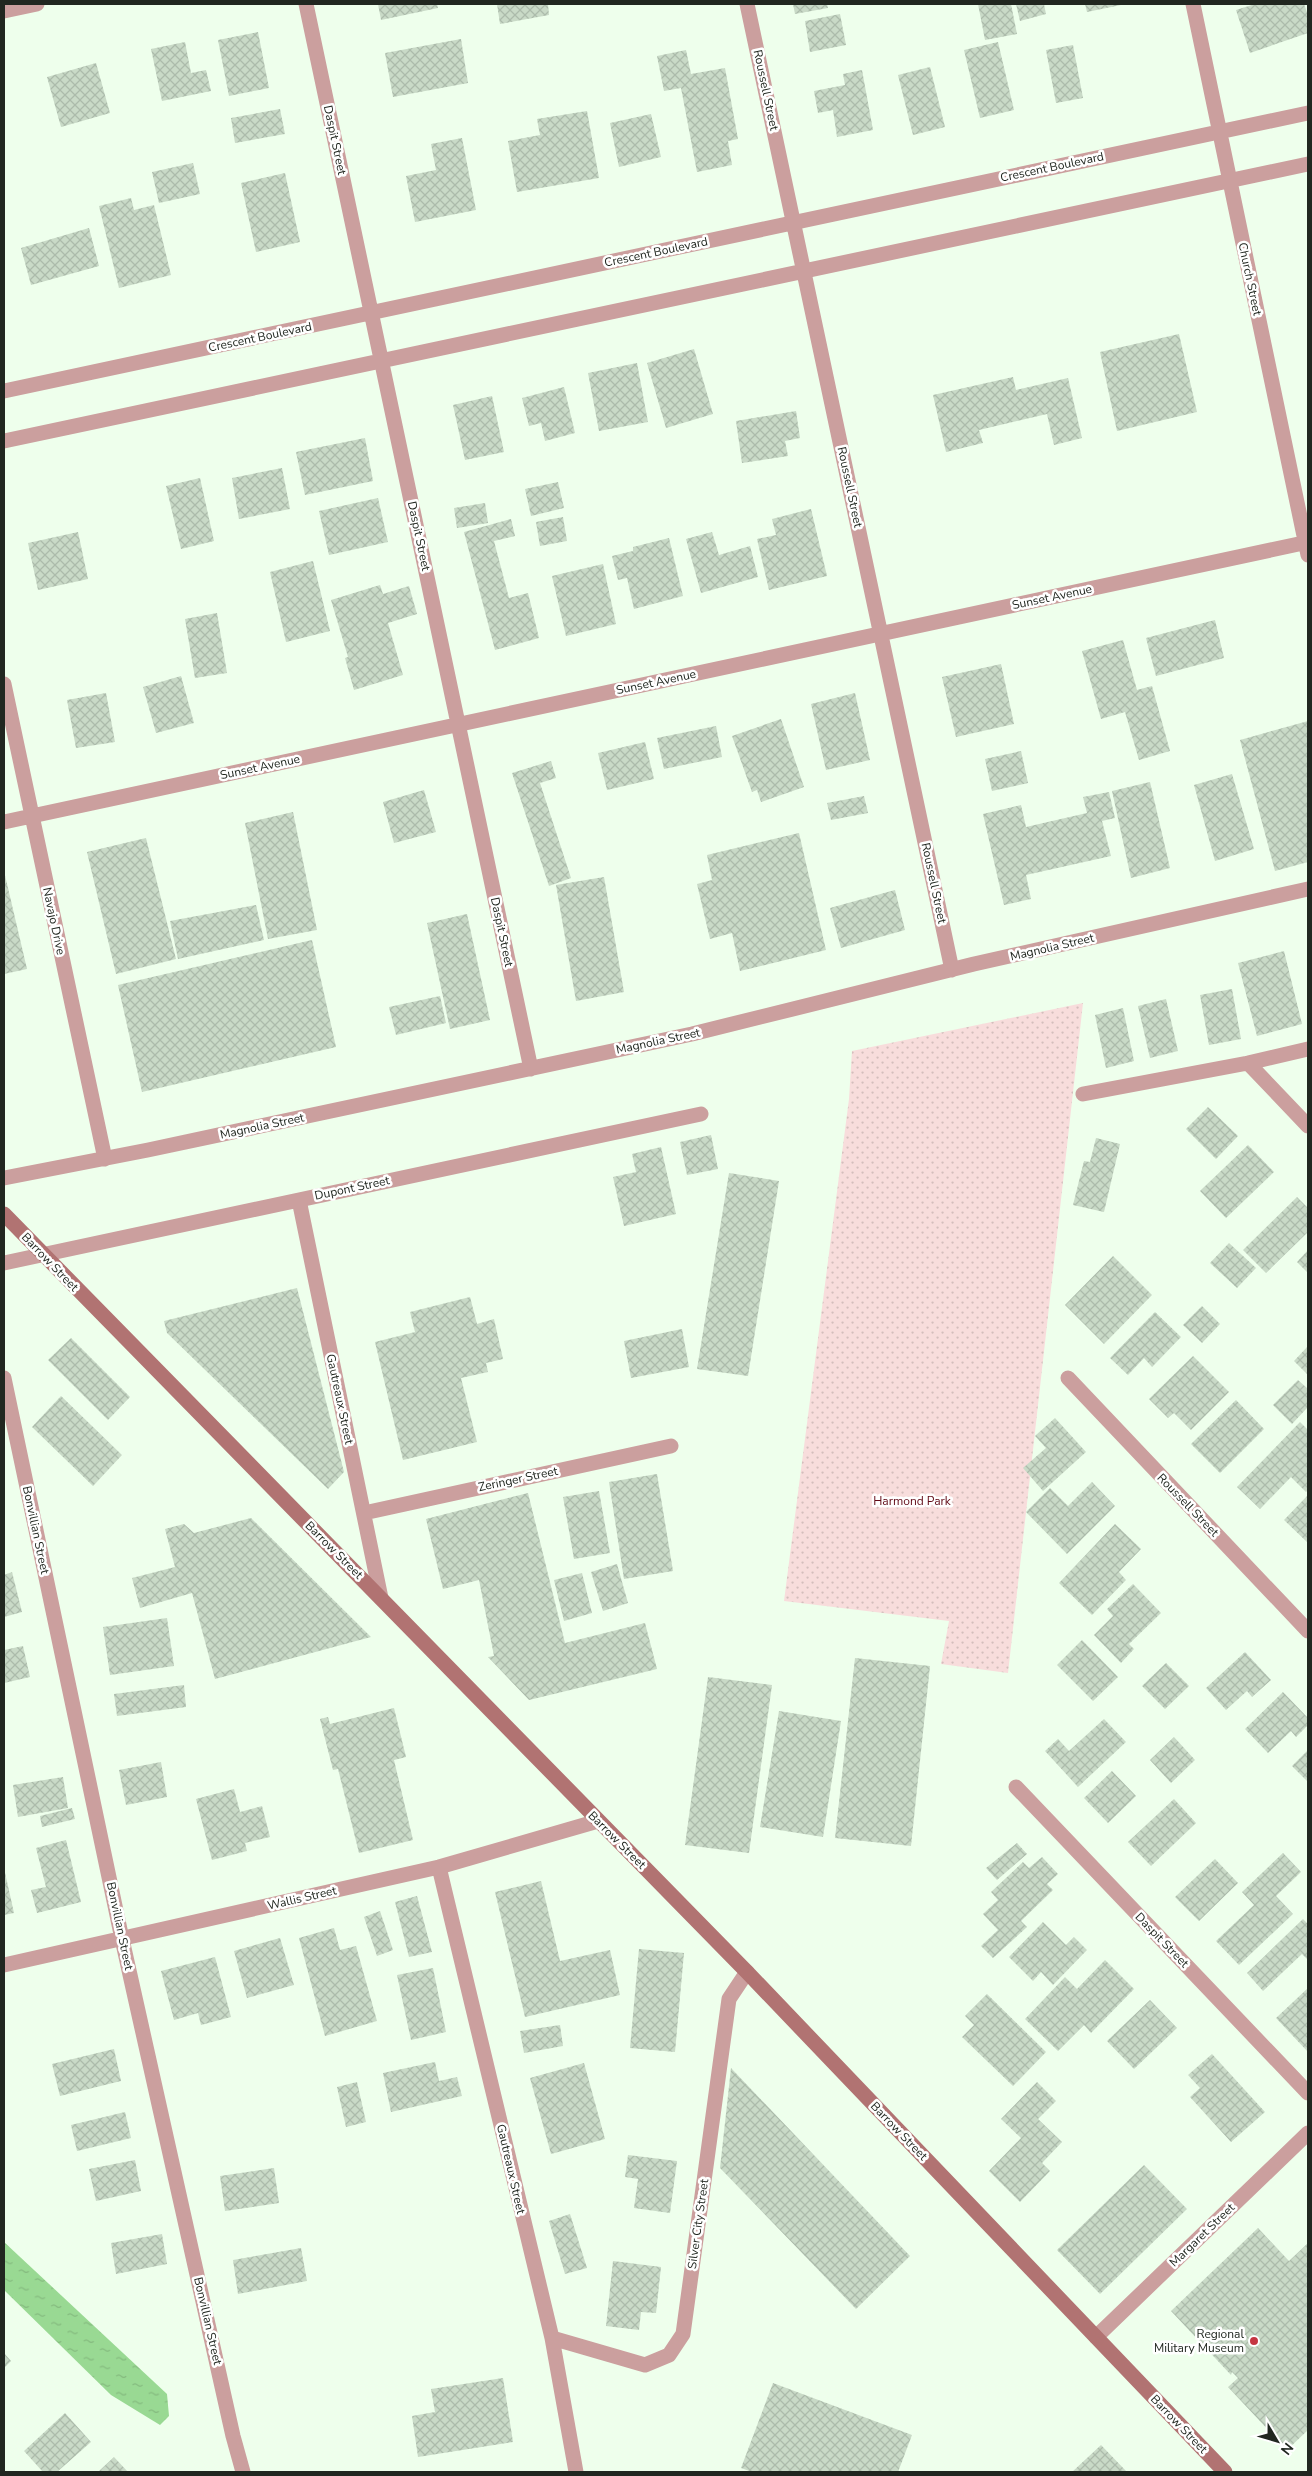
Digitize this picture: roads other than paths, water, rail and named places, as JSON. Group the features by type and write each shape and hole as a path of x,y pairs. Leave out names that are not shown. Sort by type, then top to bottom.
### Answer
{"main road":[{"name":"Barrow Street","path":"4,1214 748,1972 1225,2472"}],"street":[{"path":"4,11 37,4"},
{"name":"Daspit Street","path":"306,4 383,361 531,1069"},
{"name":"Roussell Street","path":"747,4 952,970"},
{"name":"Church Street","path":"1192,4 1307,546"},
{"name":"Crescent Boulevard","path":"4,391 372,314 1308,112"},
{"path":"4,442 1308,164"},
{"name":"Sunset Avenue","path":"4,822 881,634 1307,546"},
{"name":"Navajo Drive","path":"4,684 104,1159"},
{"name":"Magnolia Street","path":"4,1178 104,1159 692,1034 952,970 1308,888"},
{"path":"1083,1094 1248,1063 1308,1049"},
{"path":"1248,1063 1308,1126"},
{"name":"Dupont Street","path":"4,1263 701,1114"},
{"name":"Gautreaux Street","path":"299,1200 381,1598"},
{"name":"Bonvillian Street","path":"4,1378 122,1939 233,2436 244,2472"},
{"name":"Roussell Street","path":"1068,1378 1308,1631"},
{"name":"Zeringer Street","path":"364,1513 671,1446"},
{"name":"Daspit Street","path":"1016,1788 1308,2093"},
{"name":"Wallis Street","path":"4,1965 440,1867 598,1821"},
{"name":"Gautreaux Street","path":"440,1867 552,2338 576,2472"},
{"name":"Silver City Street","path":"552,2338 645,2365 669,2355 683,2334 729,1999 748,1972"},
{"name":"Margaret Street","path":"1096,2337 1308,2133"}],"water":[{"path":"4,2242 167,2394 169,2416 160,2425 111,2395 4,2290"}],"place":[{"name":"Regional Military Museum","path":"1254,2341"}],"park label":[{"name":"Harmond Park","path":"912,1501"}]}
